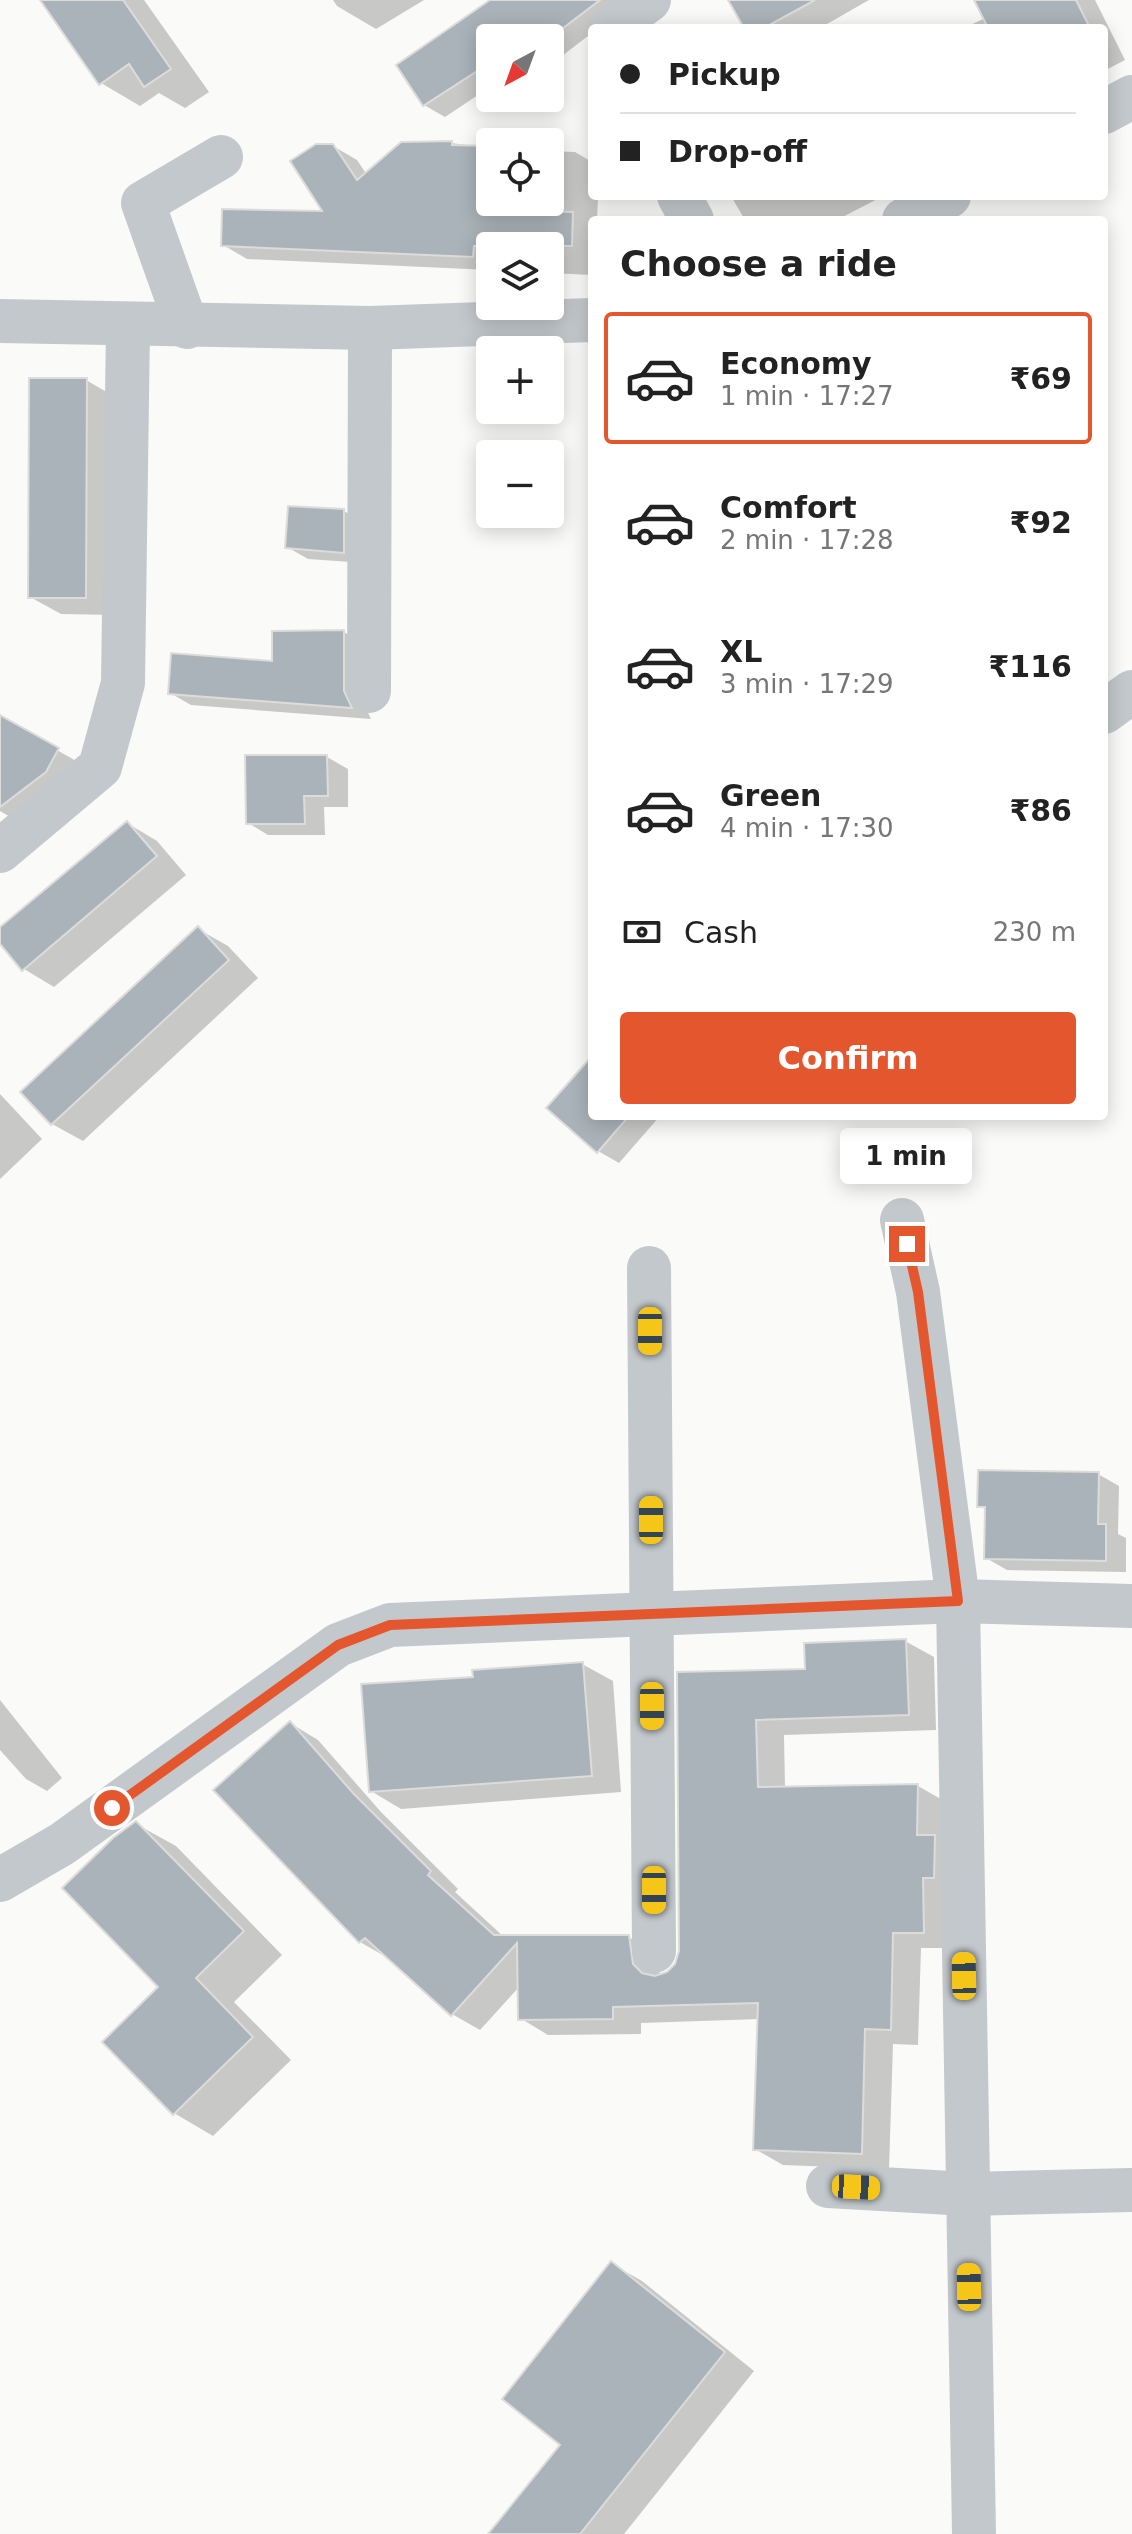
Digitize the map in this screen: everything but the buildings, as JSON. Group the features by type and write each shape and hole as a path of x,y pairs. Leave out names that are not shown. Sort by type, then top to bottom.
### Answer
{"street":[{"path":"616,24 649,0"},
{"path":"1108,110 1132,97"},
{"path":"187,327 143,203 221,157"},
{"path":"912,216 942,200"},
{"path":"0,321 128,326 370,328 588,320"},
{"path":"0,851 100,767 123,683 128,326"},
{"path":"369,691 370,328"},
{"path":"1108,709 1132,692"},
{"path":"902,1220 918,1292 958,1601 974,2534"},
{"path":"649,1268 654,1951"},
{"path":"0,1880 62,1844 338,1645 390,1625 958,1601 1132,1606"},
{"path":"828,2186 968,2194 1132,2190"}],"route":[{"path":"112,1808 338,1645 390,1625 958,1601 918,1292 907,1244"}]}
